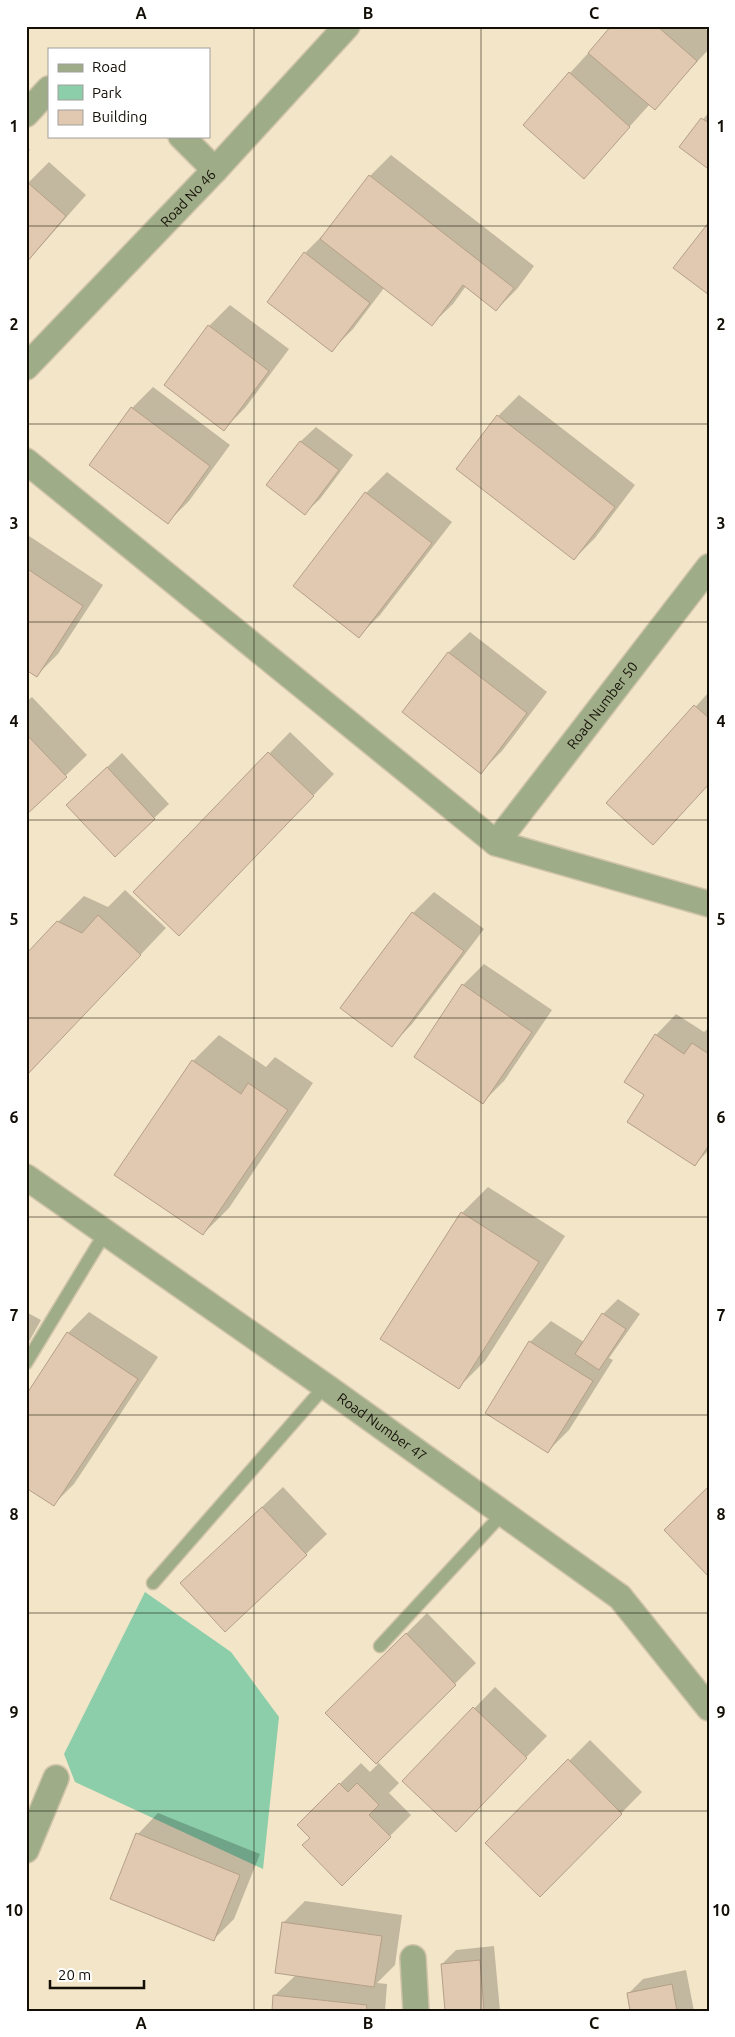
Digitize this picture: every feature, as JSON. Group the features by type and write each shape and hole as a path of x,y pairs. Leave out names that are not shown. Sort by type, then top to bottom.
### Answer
{"street":[{"name":"Road No 46","path":"26,368 215,170 347,26"},
{"path":"26,114 48,90"},
{"path":"184,138 215,170"},
{"path":"26,461 496,843 709,904"},
{"name":"Road Number 50","path":"496,843 709,568"},
{"name":"Road Number 47","path":"26,1177 325,1386 620,1596 709,1708"},
{"path":"26,1850 56,1778"},
{"path":"413,1958 416,2011"}],"lane":[{"path":"26,1363 105,1232"},
{"path":"153,1583 325,1386"},
{"path":"380,1646 503,1512"}],"green space":[{"path":"145,1592 231,1652 279,1717 263,1869 75,1782 64,1754"}],"building":[{"path":"611,26 657,26 697,61 655,110 588,53"},
{"path":"569,72 630,127 584,179 523,125"},
{"path":"701,118 709,123 709,166 707,168 679,147"},
{"path":"369,175 514,288 496,311 463,285 432,326 320,239"},
{"path":"26,183 66,216 26,263"},
{"path":"709,222 709,295 673,268"},
{"path":"304,252 370,303 332,352 267,302"},
{"path":"208,325 269,371 224,431 164,385"},
{"path":"131,407 210,466 168,524 89,465"},
{"path":"497,415 615,507 574,560 456,469"},
{"path":"300,441 339,470 305,515 266,485"},
{"path":"365,492 432,543 359,638 293,586"},
{"path":"26,568 83,606 37,677 26,670"},
{"path":"448,652 527,713 481,774 402,712"},
{"path":"694,705 709,718 709,784 653,845 606,803"},
{"path":"26,734 67,777 26,815"},
{"path":"268,752 314,796 179,936 133,892"},
{"path":"107,767 155,819 115,857 66,805"},
{"path":"412,912 464,951 392,1047 340,1008"},
{"path":"98,915 141,955 26,1076 26,954 57,921 82,933"},
{"path":"462,984 532,1032 483,1104 414,1057"},
{"path":"655,1034 684,1054 692,1043 709,1054 709,1145 695,1166 627,1122 644,1095 624,1082"},
{"path":"192,1060 241,1094 248,1083 288,1110 203,1235 114,1175"},
{"path":"461,1212 539,1262 459,1389 380,1339"},
{"path":"602,1313 626,1329 599,1370 575,1354"},
{"path":"67,1332 138,1379 54,1506 26,1488 26,1395"},
{"path":"529,1341 593,1381 548,1453 485,1413"},
{"path":"709,1486 709,1577 664,1530"},
{"path":"262,1507 307,1555 225,1632 180,1583"},
{"path":"406,1633 456,1685 376,1764 325,1713"},
{"path":"473,1707 527,1758 456,1832 402,1781"},
{"path":"568,1759 622,1814 540,1897 485,1843"},
{"path":"339,1783 348,1792 357,1783 379,1805 369,1815 391,1837 342,1886 302,1845 310,1838 297,1825"},
{"path":"136,1833 240,1875 214,1941 110,1899"},
{"path":"282,1922 382,1936 374,1987 275,1973"},
{"path":"480,1960 484,2011 445,2011 441,1964"},
{"path":"672,1984 677,2011 630,2011 627,1993"},
{"path":"273,1995 367,2005 366,2011 272,2011"}]}
